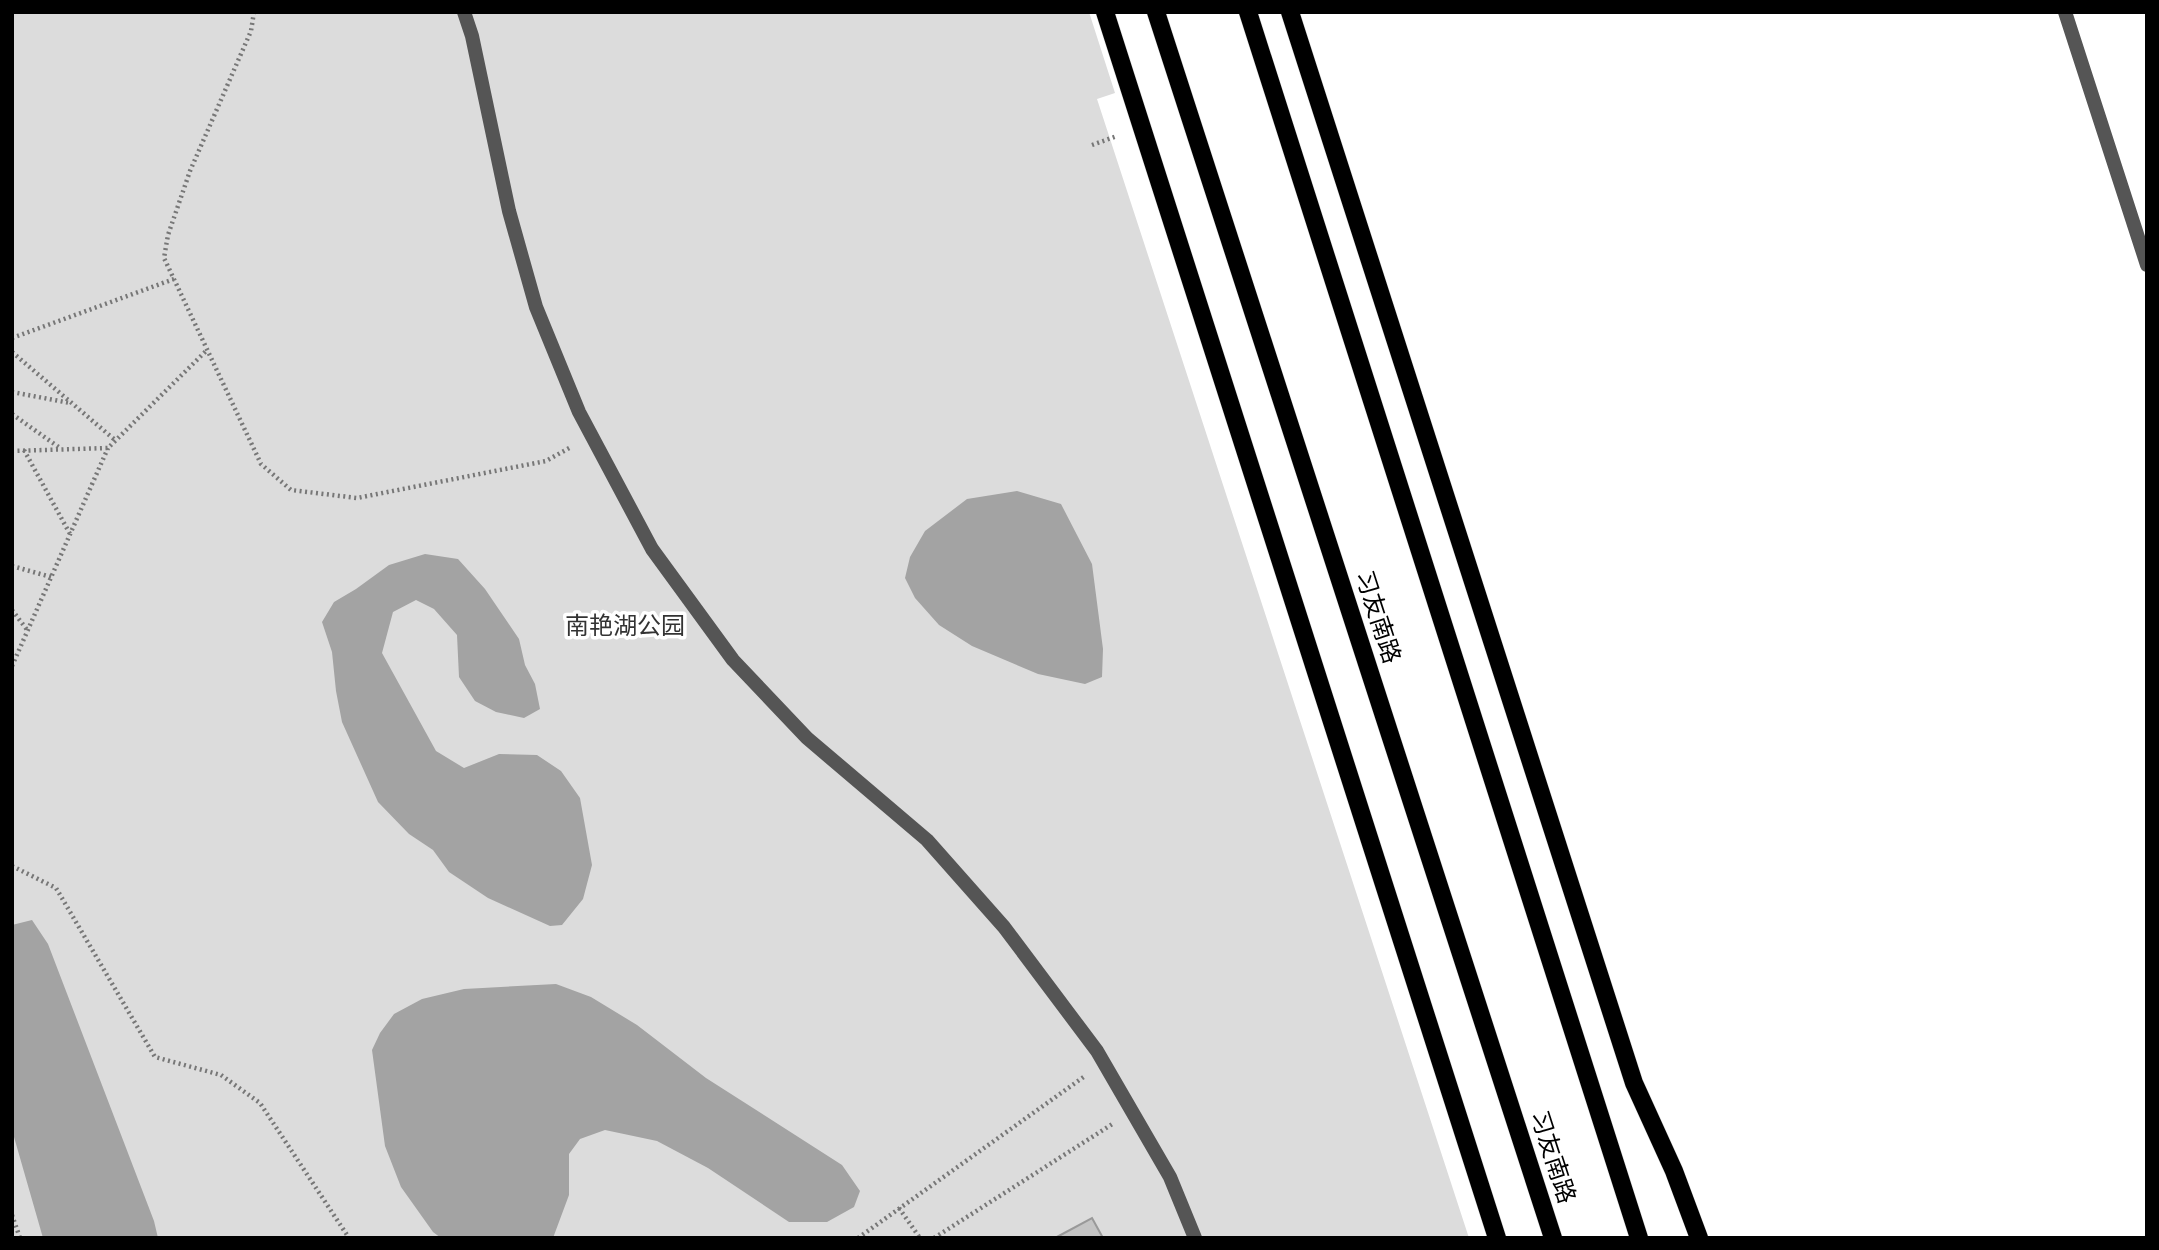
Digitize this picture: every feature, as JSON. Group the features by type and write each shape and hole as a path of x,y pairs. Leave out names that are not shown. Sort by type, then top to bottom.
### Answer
{"main road":[{"path":"1105,12 1497,1238"},
{"name":"习友南路","path":"1156,12 1553,1238"},
{"path":"1248,12 1639,1238"},
{"path":"1290,12 1633,1083 1674,1171 1699,1238"}],"street":[{"path":"464,12 472,36 509,211 536,307 579,412 652,549 733,660 807,738 927,840 1004,927 1104,1062 1170,1177 1195,1238"},
{"path":"2065,12 2147,265"}],"path":[{"path":"254,12 251,31 190,171 168,235 164,258 261,464 291,490 357,498 546,460 591,436"},
{"path":"12,338 174,279"},
{"path":"13,663 108,448 207,350"},
{"path":"12,352 116,440"},
{"path":"12,392 73,404"},
{"path":"12,414 62,449"},
{"path":"12,451 108,448"},
{"path":"24,450 70,534"},
{"path":"12,566 51,577"},
{"path":"12,610 28,631"},
{"path":"12,866 55,888 155,1057 220,1075 260,1103 349,1238"},
{"path":"858,1238 1104,1062"},
{"path":"933,1238 1132,1111"},
{"path":"900,1208 920,1238"},
{"path":"12,1215 20,1238"}],"green space":[{"name":"南艳湖公园","path":"12,12 1089,12 1115,93 1097,99 1469,1238 12,1238"}],"shaded area":[{"path":"1017,491 1061,504 1092,564 1103,649 1102,677 1085,684 1038,674 972,646 939,625 915,598 905,578 910,557 925,531 967,499"},
{"path":"425,554 458,559 485,589 519,639 525,665 535,684 540,709 524,718 496,712 475,701 459,677 457,635 434,609 416,600 393,612 382,653 436,751 464,768 499,754 537,755 561,771 580,798 592,865 583,899 562,925 550,926 488,898 449,872 433,850 409,834 378,802 342,722 332,652 322,622 334,602 389,565"},
{"path":"32,920 48,944 154,1221 158,1238 43,1238 12,1130 12,925"},
{"path":"556,984 591,997 637,1025 706,1078 842,1165 860,1191 854,1207 827,1222 789,1222 708,1168 657,1141 605,1130 580,1139 569,1154 569,1195 553,1238 441,1238 433,1232 401,1187 385,1146 372,1050 394,1014 422,999 464,989"}],"building":[{"path":"1092,1218 1103,1238 1055,1238"}]}
